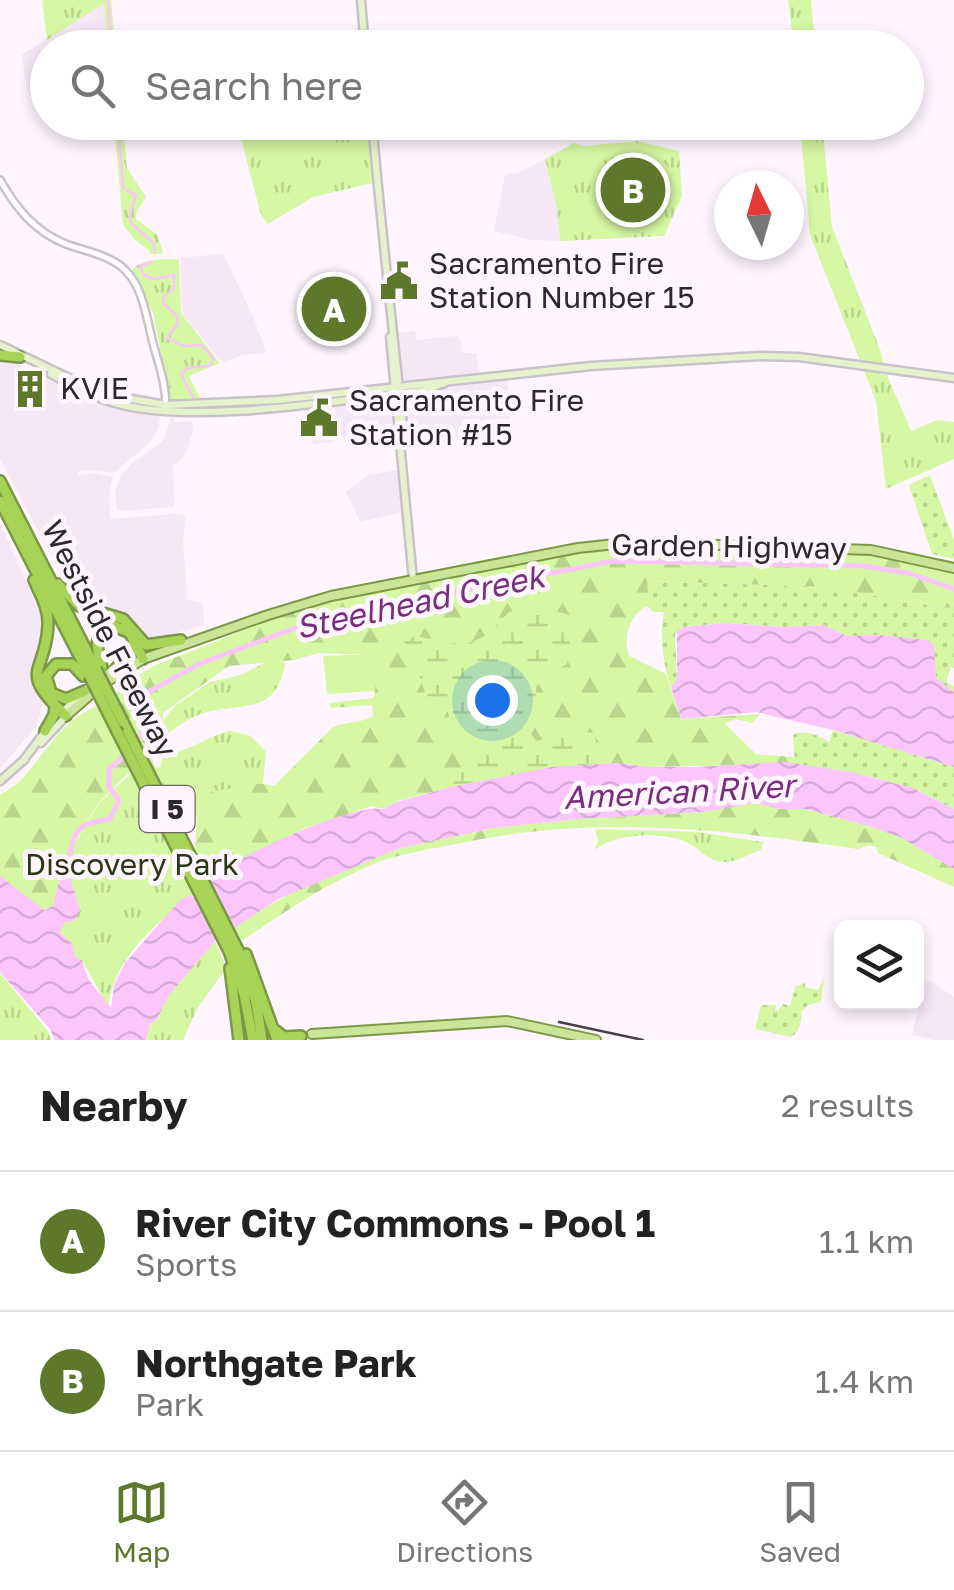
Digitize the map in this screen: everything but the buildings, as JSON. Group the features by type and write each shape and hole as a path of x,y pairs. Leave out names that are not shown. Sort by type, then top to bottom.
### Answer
{"highway":[{"path":"0,349 20,357"},
{"name":"Westside Freeway","path":"0,481 238,961"},
{"name":"Westside Freeway","path":"0,501 93,672"},
{"path":"27,554 48,618 37,676 42,691 65,713"},
{"path":"45,569 76,604 123,619 144,656"},
{"path":"120,727 93,672 102,631 120,626 152,646 181,640"},
{"path":"116,668 131,654 135,637"},
{"path":"65,713 49,690 47,674 59,663 93,672"},
{"path":"49,690 62,699 85,691"},
{"path":"45,731 54,714 54,704"},
{"name":"Westside Freeway","path":"120,727 211,896 256,1002 259,1039"},
{"path":"238,961 277,1040"},
{"path":"238,961 239,1040"},
{"path":"274,1028 284,1037 307,1035"}],"main road":[{"path":"361,0 364,30"},
{"path":"374,140 390,333 403,426 400,430 414,580"},
{"path":"390,333 396,350 397,390"},
{"path":"0,349 103,394 166,408"},
{"path":"20,357 90,395 132,407 166,408 256,408 590,366 773,356 954,378"},
{"name":"Garden Highway","path":"23,762 45,731 65,713 144,656 319,600 414,580 578,548 634,542 871,550 954,566"},
{"name":"Garden Highway","path":"0,781 23,762 85,691 116,668 181,640 226,629"},
{"path":"290,1040 377,1027 507,1021 596,1040"}],"street":[{"path":"0,180 16,206 42,232 107,259 134,283 148,313 164,380 166,408"}],"shaded area":[{"path":"104,2 106,30 60,30"},
{"path":"30,49 30,96 29,96 21,55"},
{"path":"545,159 560,241 531,240 494,231 505,174 517,173"},
{"path":"224,255 255,321 266,353 242,355 222,363 182,313 180,258"},
{"path":"415,331 416,340 457,336 462,353 476,353 479,373 404,383 398,333"},
{"path":"0,361 20,365 105,405 160,416 150,442 114,473 86,470 79,471 77,476 94,473 113,477 110,519 186,516 183,539 187,599 203,604 204,625 151,640 133,619 83,600 68,587 0,459"},
{"path":"507,379 511,418 503,433 406,443 404,395"},
{"path":"389,398 394,436 345,440 338,432 334,403"},
{"path":"331,404 335,442 313,444 309,406"},
{"path":"173,415 174,422 192,421 193,431 187,451 177,464 173,463 174,507 117,511 115,492 121,475 162,442"},
{"path":"397,470 403,512 360,522 346,492 368,475"},
{"path":"0,522 41,615 42,633 32,674 44,702 36,727 0,768"},
{"path":"929,980 954,997 954,1040 912,1035 918,1010 924,1010 925,982"}],"green space":[{"path":"42,0 111,0 114,30 106,30 104,3 62,30 46,30"},
{"path":"788,0 811,0 814,30 792,30"},
{"path":"116,140 125,140 127,168 146,197 136,219 158,235 163,254 150,254 123,225"},
{"path":"241,140 369,140 373,183 313,197 268,224 261,215"},
{"path":"258,140 289,140 296,160 263,165"},
{"path":"802,140 824,140 832,227 889,380 911,431 937,420 954,422 954,459 886,489 876,401 810,235"},
{"path":"637,141 679,151 682,196 664,236 560,241 545,159 574,143 584,146"},
{"path":"633,149 637,184 619,186 615,151"},
{"path":"654,154 680,177 670,189 657,179 659,188 645,188 644,176 653,175 643,166"},
{"path":"635,195 637,213 599,216 597,197"},
{"path":"179,259 181,313 220,363 189,376 202,402 171,402 153,313 130,273 146,262"},
{"path":"930,475 954,540 954,559 932,554 909,485"},
{"path":"662,543 854,549 954,568 954,603 951,608 937,607 914,599 908,602 829,587 647,581 649,605 629,627 629,656 666,674 681,719 760,714 752,723 735,719 725,724 756,754 794,757 795,764 648,767 619,763 451,787 383,809 372,806 303,829 208,879 195,850 197,815 180,824 152,769 167,765 274,786 333,727 373,716 372,705 331,708 329,703 374,698 376,655 319,653 294,660 229,666 163,713 163,720 142,750 116,694 123,684 156,665 288,613 340,598 614,547 635,553 637,562 642,550"},
{"path":"647,581 829,587 908,602 914,599 936,607 951,608 954,603 954,668 951,667 946,681 954,686 954,692 933,672 879,635 846,636 823,625 725,623 684,627 675,634 677,681 671,687 663,650 664,612 653,612 647,606"},
{"path":"537,606 573,616 567,664 540,678 527,729 537,741 570,731 595,733 598,764 552,767 451,787 476,747 450,721 448,712 428,702 414,658 404,641 414,636 465,645 487,635 509,612"},
{"path":"376,654 375,691 327,694 323,656"},
{"path":"277,656 285,664 280,681 264,700 198,715 157,741 150,737 175,706 210,682 241,675"},
{"path":"97,706 134,768 99,802 64,860 53,906 42,910 0,876 0,795 20,781 64,729"},
{"path":"833,730 954,767 954,809 913,788 850,772 795,764 793,735 811,734 829,742"},
{"path":"230,731 251,736 266,752 263,783 210,792 188,818 160,764 164,755"},
{"name":"Discovery Park","path":"150,756 209,884 160,922 132,951 121,968 108,1007 82,960 75,958 72,944 60,932 60,926 70,920 67,856 100,802"},
{"path":"755,803 805,809 900,837 954,869 954,887 878,853 876,847 869,845 858,849 657,828 558,829 390,858 327,887 242,941 234,928 289,894 400,848 494,828 703,812"},
{"path":"595,829 698,832 763,842 761,850 723,862 688,843 666,837 627,837 595,850"},
{"path":"215,941 226,968 197,1009 183,1040 146,1040 150,1024 156,1021 169,995"},
{"path":"0,973 48,1031 51,1040 0,1040"},
{"path":"824,977 821,1002 808,1005 801,1012 794,1035 755,1029 761,1005 776,1005 778,1011 783,1004 790,1006 795,987 805,983 805,987 818,990"}],"water":[{"path":"725,623 824,625 846,636 927,640 934,645 936,678 954,692 954,767 833,730 756,712 681,719 671,687 677,680 677,631"},
{"name":"American River","path":"786,762 850,772 913,788 954,809 954,869 900,837 868,826 805,809 755,803 703,812 494,828 400,848 278,899 215,941 169,995 156,1021 150,1024 146,1040 55,1040 50,1029 0,972 0,876 44,910 53,906 64,859 68,857 80,910 75,921 65,922 60,932 72,944 88,979 111,1008 114,985 125,963 179,901 190,895 193,898 208,879 242,858 321,823 368,809 383,809 451,787 552,767 619,763 694,767"}],"waterway":[{"path":"108,0 110,30"},
{"path":"119,140 123,188 136,195 131,223 154,243 155,252"},
{"path":"152,262 140,266 144,275 154,279 174,275 174,289 163,297 178,323 167,338 183,346 202,345 214,359 209,366 187,368 181,374 194,399"},
{"name":"Steelhead Creek","path":"136,744 151,715 143,695 199,664 319,619 613,561 864,566 908,573 954,589"},
{"name":"Steelhead Creek","path":"68,864 78,830 110,819 119,800 109,787 109,769 129,753"}],"tram line":[{"path":"559,1022 643,1040"}],"place":[{"name":"Northgate Park","path":"633,190"},
{"name":"Sacramento Fire Station Number 15","path":"399,281"},
{"name":"River City Commons - Pool 1","path":"334,309"},
{"name":"KVIE","path":"30,389"},
{"name":"Sacramento Fire Station #15","path":"319,418"}]}
